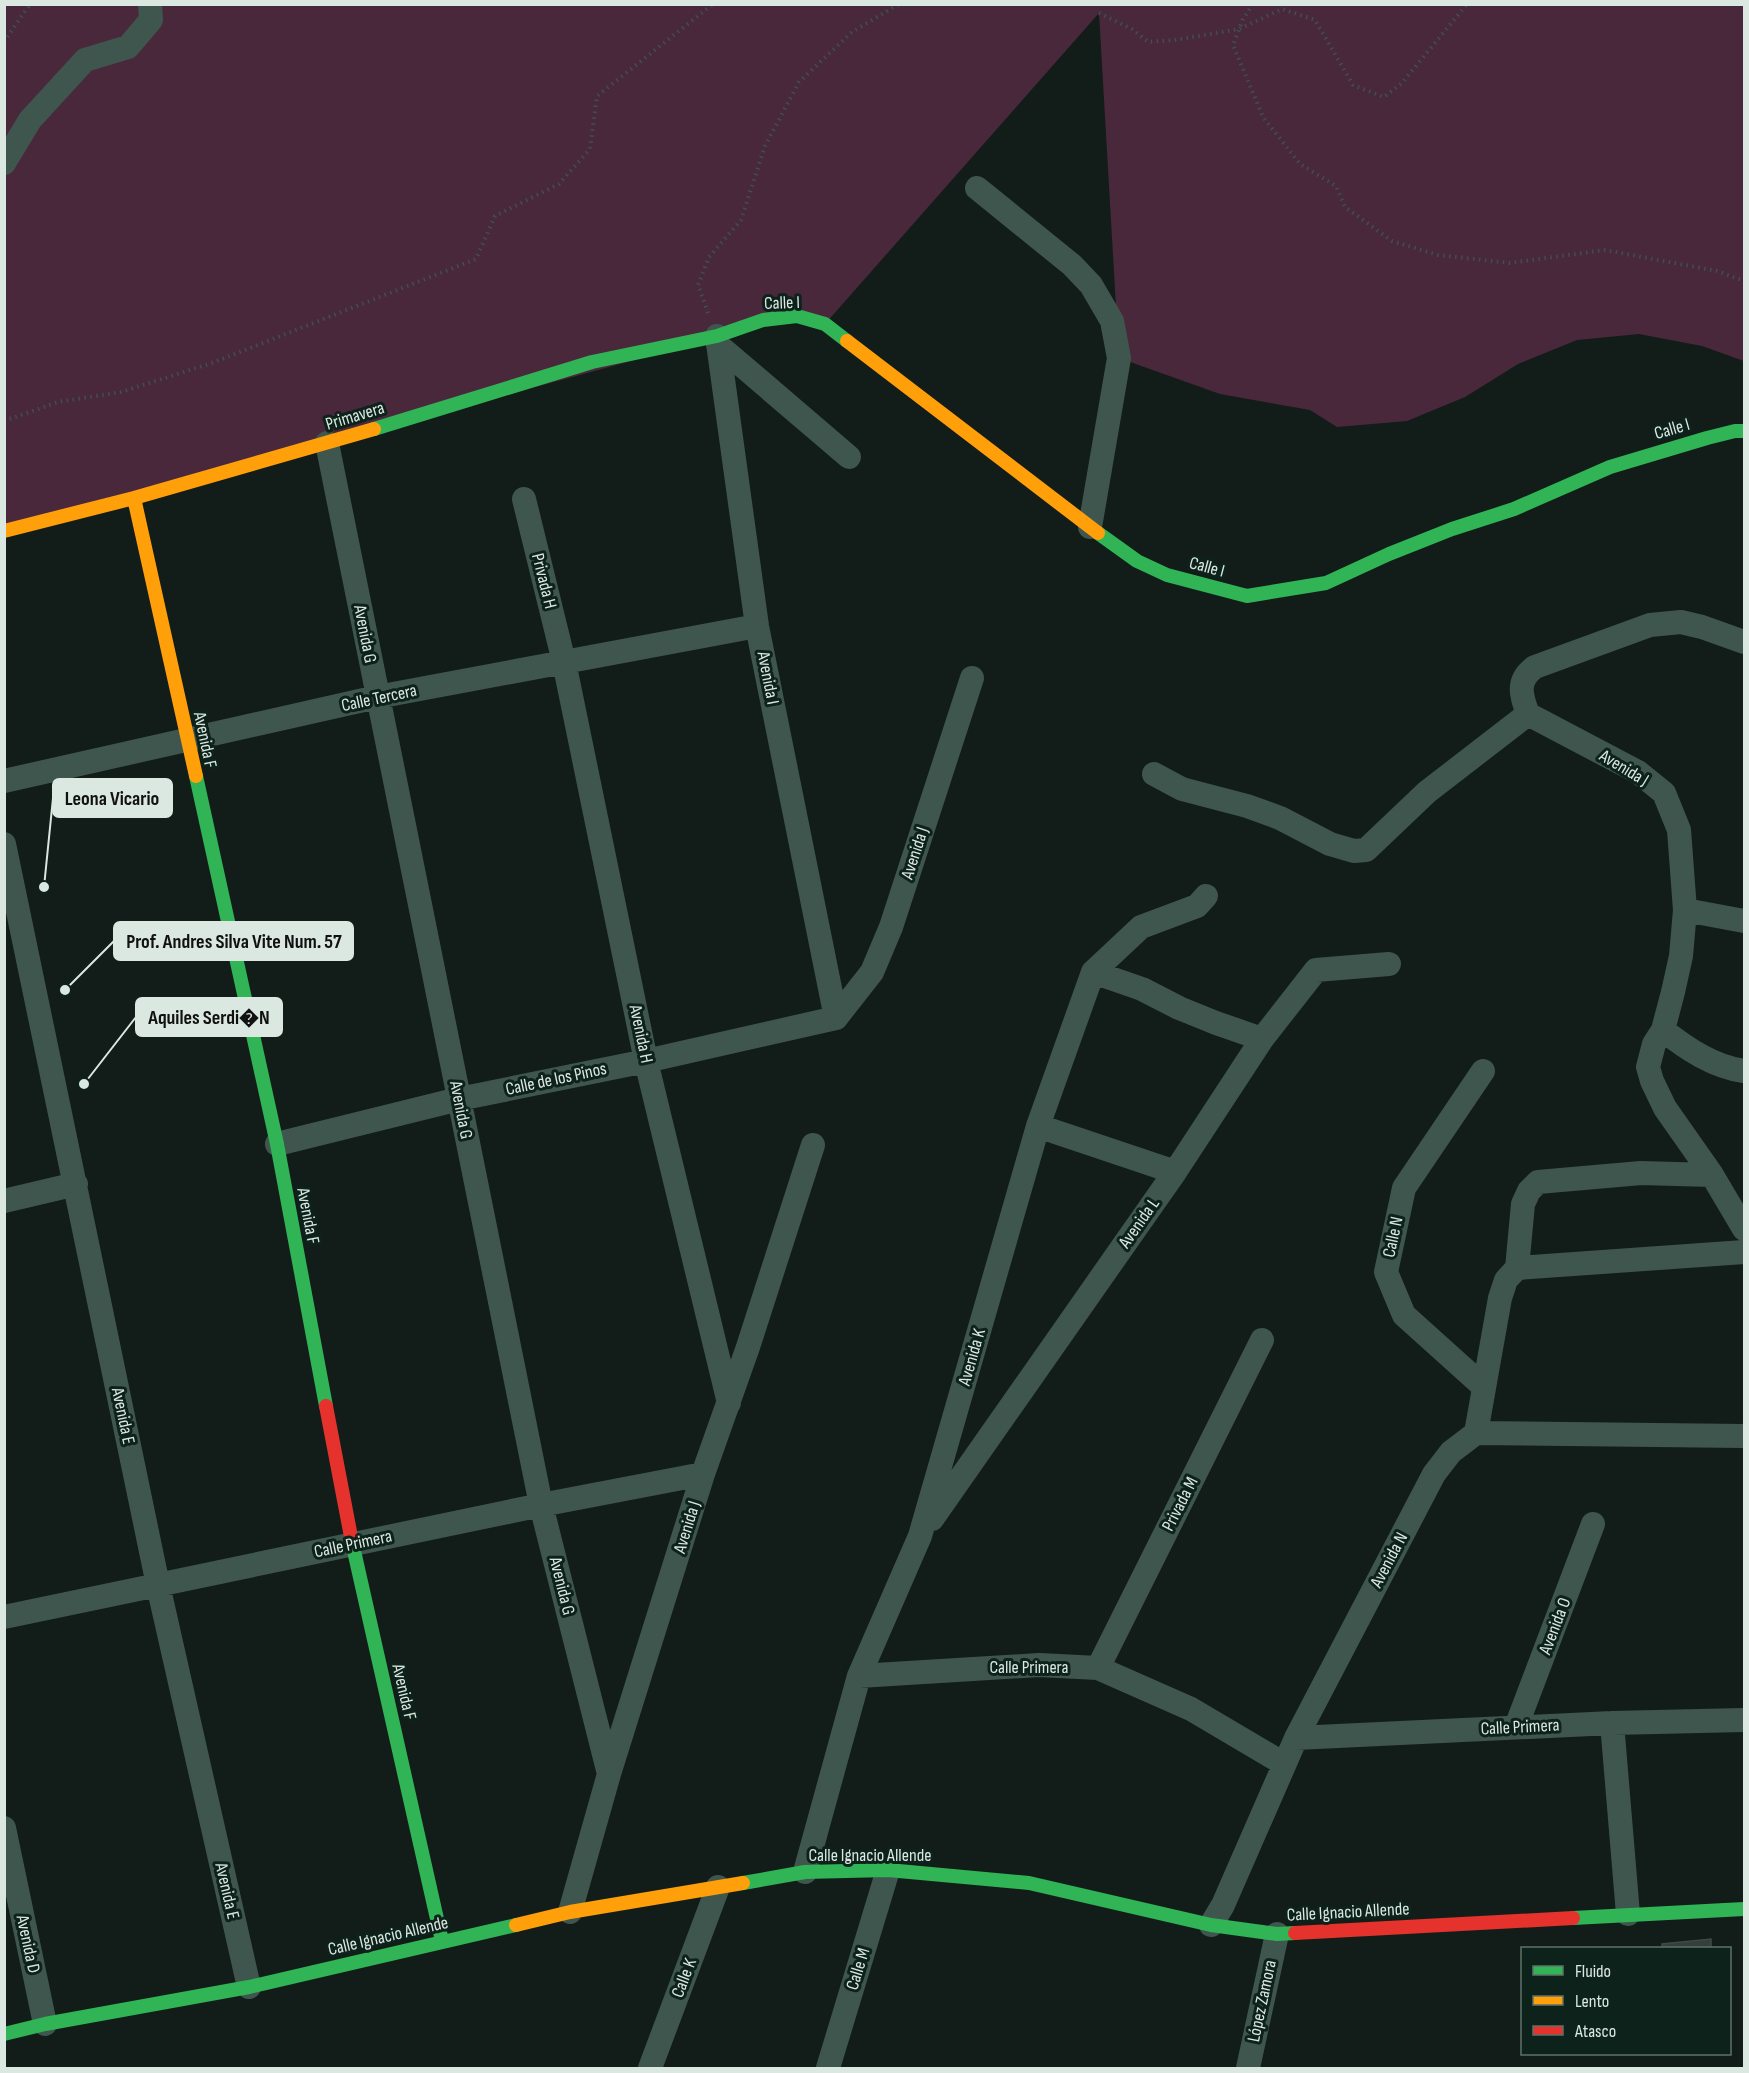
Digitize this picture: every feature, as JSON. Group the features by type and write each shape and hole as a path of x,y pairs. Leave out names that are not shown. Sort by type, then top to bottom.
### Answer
{"street":[{"path":"4,163 30,120 85,60 128,47 151,20 150,4"},
{"path":"977,188 1072,265 1091,285 1112,321 1119,358 1090,527"},
{"name":"Calle I","path":"717,340 763,320 797,316 825,324 1137,561 1167,575 1247,596 1326,583 1389,554 1452,529 1514,509 1610,467 1707,438 1744,431"},
{"path":"717,340 849,458"},
{"name":"Primavera","path":"4,531 134,498 327,443 592,362 717,340"},
{"name":"Avenida I","path":"717,340 757,626 836,1018"},
{"name":"Avenida G","path":"327,443 541,1505 609,1774"},
{"name":"Avenida F","path":"134,498 277,1144 352,1544 442,1941"},
{"name":"Privada H","path":"524,499 564,662"},
{"path":"1154,774 1182,789 1247,806 1280,818 1330,844 1354,851 1366,850 1427,792 1528,714 1521,693 1527,672 1535,667 1650,625 1681,622 1744,642"},
{"name":"Calle Tercera","path":"4,782 377,697 757,626"},
{"name":"Avenida H","path":"564,662 646,1060 729,1403"},
{"name":"Avenida J","path":"836,1018 872,972 891,927 972,678"},
{"name":"Avenida J","path":"1528,714 1638,772 1664,793 1679,830 1685,910 1681,956 1663,1030 1654,1044 1648,1067 1665,1108 1712,1175"},
{"name":"Avenida E","path":"4,844 158,1585 249,1987"},
{"name":"Avenida K","path":"805,1872 859,1676 920,1536 1038,1126 1094,972 1141,927 1197,906 1206,896"},
{"path":"1685,910 1744,921"},
{"name":"Avenida L","path":"920,1536 1175,1172 1262,1039 1316,970 1389,964"},
{"path":"1094,972 1134,985 1188,1011 1262,1039"},
{"name":"Calle de los Pinos","path":"277,1144 459,1100 836,1018"},
{"path":"1663,1030 1686,1048 1713,1062 1744,1071"},
{"name":"Calle N","path":"1483,1071 1404,1188 1386,1272 1404,1315 1484,1387"},
{"path":"1038,1126 1175,1172"},
{"name":"Avenida J","path":"570,1912 609,1774 703,1474 729,1403 813,1144"},
{"path":"1744,1229 1712,1175 1641,1173 1538,1182 1528,1191 1523,1204 1517,1268 1506,1280 1500,1298 1476,1433 1744,1437"},
{"path":"4,1201 76,1184"},
{"path":"1517,1268 1744,1252"},
{"name":"Privada M","path":"1098,1668 1262,1340"},
{"name":"Avenida N","path":"1211,1925 1223,1905 1296,1738 1434,1474 1450,1452 1476,1433"},
{"name":"Calle Primera","path":"4,1617 541,1505 703,1474"},
{"name":"Avenida O","path":"1516,1728 1593,1524"},
{"name":"Calle Primera","path":"859,1676 1040,1665 1098,1668 1191,1709 1284,1764"},
{"name":"Calle Primera","path":"1296,1738 1612,1723 1744,1720"},
{"path":"1612,1723 1628,1914"},
{"name":"Avenida D","path":"4,1828 45,2024"},
{"name":"Calle Ignacio Allende","path":"4,2034 45,2024 249,1987 570,1912 805,1872 888,1870 1029,1883 1211,1925 1277,1934 1744,1909"},
{"name":"Calle M","path":"828,2068 888,1870"},
{"name":"Calle K","path":"650,2068 718,1887"},
{"name":"López Zamora","path":"1248,2068 1277,1934"}],"path":[{"path":"4,42 30,4"},
{"path":"4,421 58,402 121,392 212,363 476,259 495,216 559,184 590,149 597,96 713,4"},
{"path":"717,340 698,285 709,257 741,220 765,146 799,82 852,32 899,4"},
{"path":"1252,4 1233,45 1263,117 1300,164 1336,186 1345,207 1392,241 1438,255 1510,263 1605,250 1717,271 1744,281"},
{"path":"1099,13 1132,29 1149,42 1239,29 1282,9 1315,20 1353,86 1384,97 1402,83 1467,4"}],"shaded area":[{"path":"5,5 1744,5 1744,361 1702,346 1639,334 1577,340 1518,364 1465,397 1407,421 1337,427 1310,410 1220,394 1119,358 1099,13 825,324 797,316 5,531"}],"building":[{"path":"1711,1939 1711,1947 1662,1947 1662,1944"}],"traffic: fast":[{"path":"374,429 592,362 717,336 763,320 797,316 825,324 847,341"},
{"path":"1098,533 1137,561 1167,575 1247,596 1326,583 1389,554 1452,529 1514,509 1610,467 1707,438 1744,431"},
{"path":"196,776 277,1144 326,1406"},
{"path":"352,1542 442,1941"},
{"path":"743,1883 805,1872 888,1870 1029,1883 1211,1925 1277,1934 1295,1933"},
{"path":"1573,1918 1744,1909"},
{"path":"4,2034 45,2024 249,1987 516,1925"}],"traffic: slow":[{"path":"847,341 1098,533"},
{"path":"4,531 134,498 374,429"},
{"path":"134,498 196,776"},
{"path":"516,1925 570,1912 743,1883"}],"traffic: jam":[{"path":"326,1406 352,1542"},
{"path":"1295,1933 1573,1918"}],"place":[{"name":"Leona Vicario","path":"44,887"},
{"name":"Prof. Andres Silva Vite Num. 57","path":"65,990"},
{"name":"Aquiles Serdi�N","path":"84,1084"}]}
